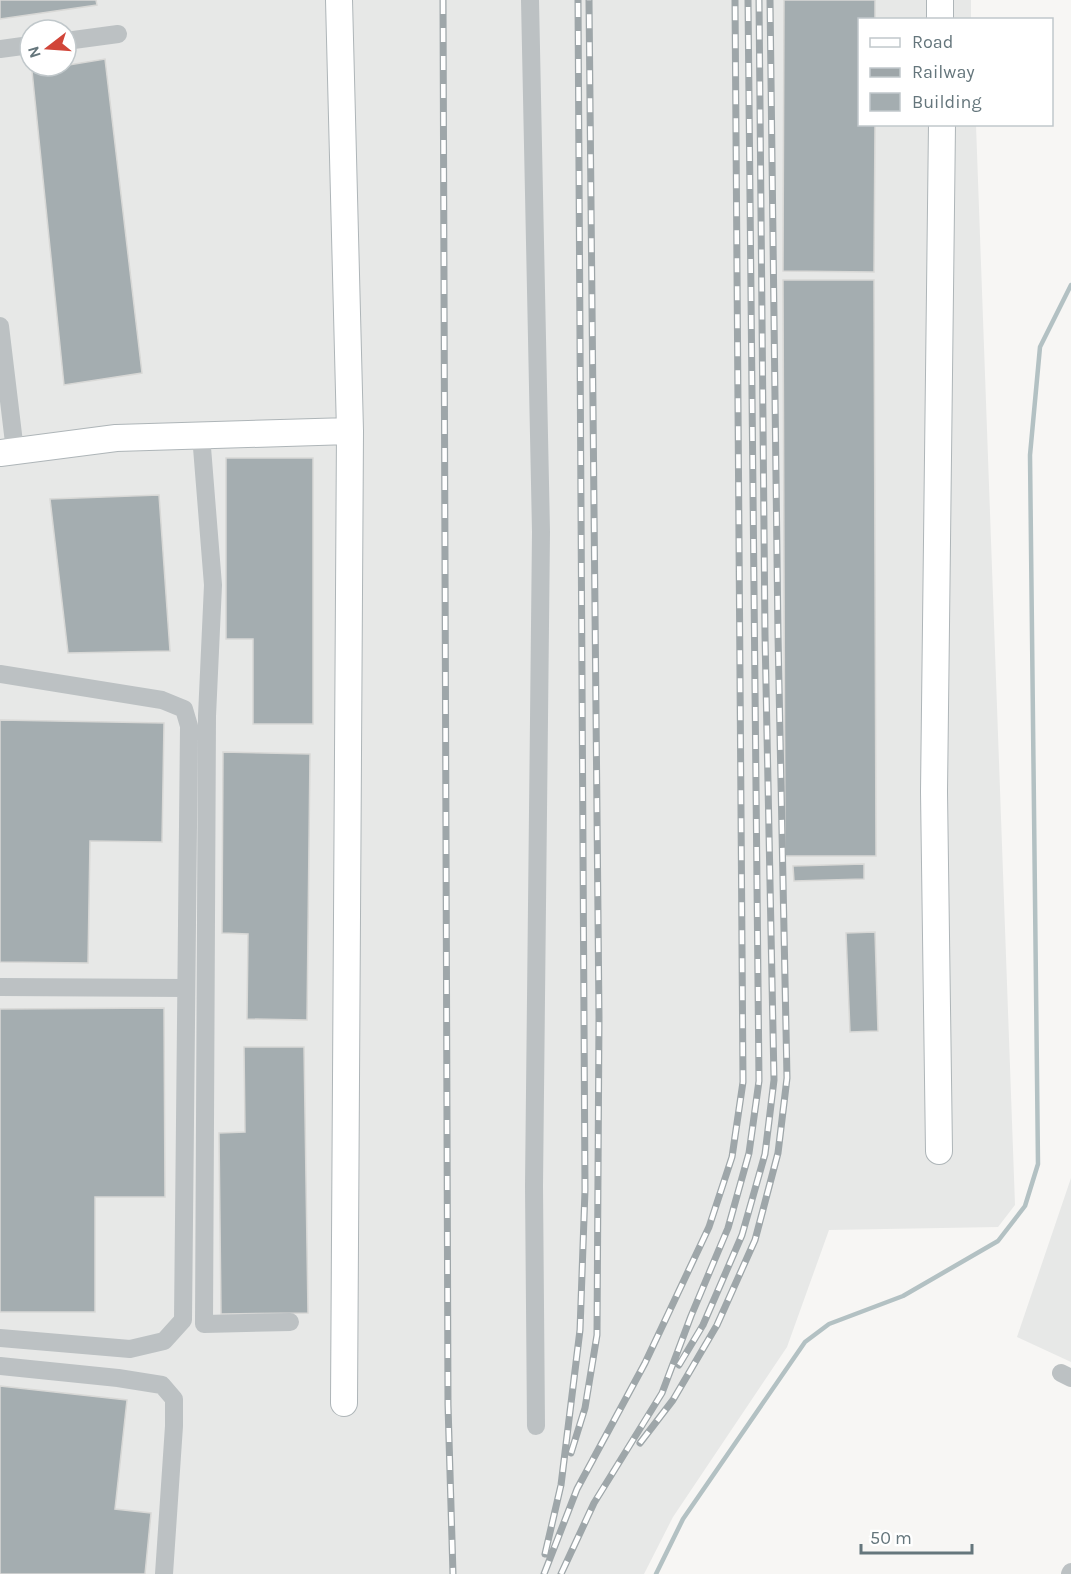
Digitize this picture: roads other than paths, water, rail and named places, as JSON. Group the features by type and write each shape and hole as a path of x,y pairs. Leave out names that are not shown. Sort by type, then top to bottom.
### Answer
{"street":[{"path":"339,0 350,431 344,1403"},
{"path":"530,0 542,532 534,1186 536,1426"},
{"path":"940,0 940,18"},
{"path":"78,39 118,34"},
{"path":"0,49 18,47"},
{"path":"939,1151 934,792 942,126"},
{"path":"0,326 8,452 116,438 350,431"},
{"path":"201,435 213,585 207,728 204,1324 290,1322"},
{"path":"0,674 162,700 184,709 189,726 183,1320 164,1341 130,1349 0,1338"},
{"path":"0,987 186,988"},
{"path":"0,1366 162,1385 174,1399 164,1574"}],"waterway":[{"path":"656,1574 683,1519 805,1342 829,1324 903,1296 998,1241 1025,1206 1038,1164 1030,455 1040,347 1071,285"}],"railway":[{"path":"443,0 448,1405 453,1574"},
{"path":"545,1554 561,1485 580,1330 585,1190 578,0"},
{"path":"571,1453 585,1408 597,1335 599,1017 589,0"},
{"path":"544,1574 577,1489 645,1363 709,1227 732,1157 743,1082 735,0"},
{"path":"561,1574 594,1503 662,1393 728,1228 749,1153 759,1081 748,0"},
{"path":"679,1365 703,1325 742,1235 765,1154 774,1080 765,635 759,0"},
{"path":"640,1443 673,1400 717,1325 755,1240 778,1153 787,1078 778,635 770,0"}]}
